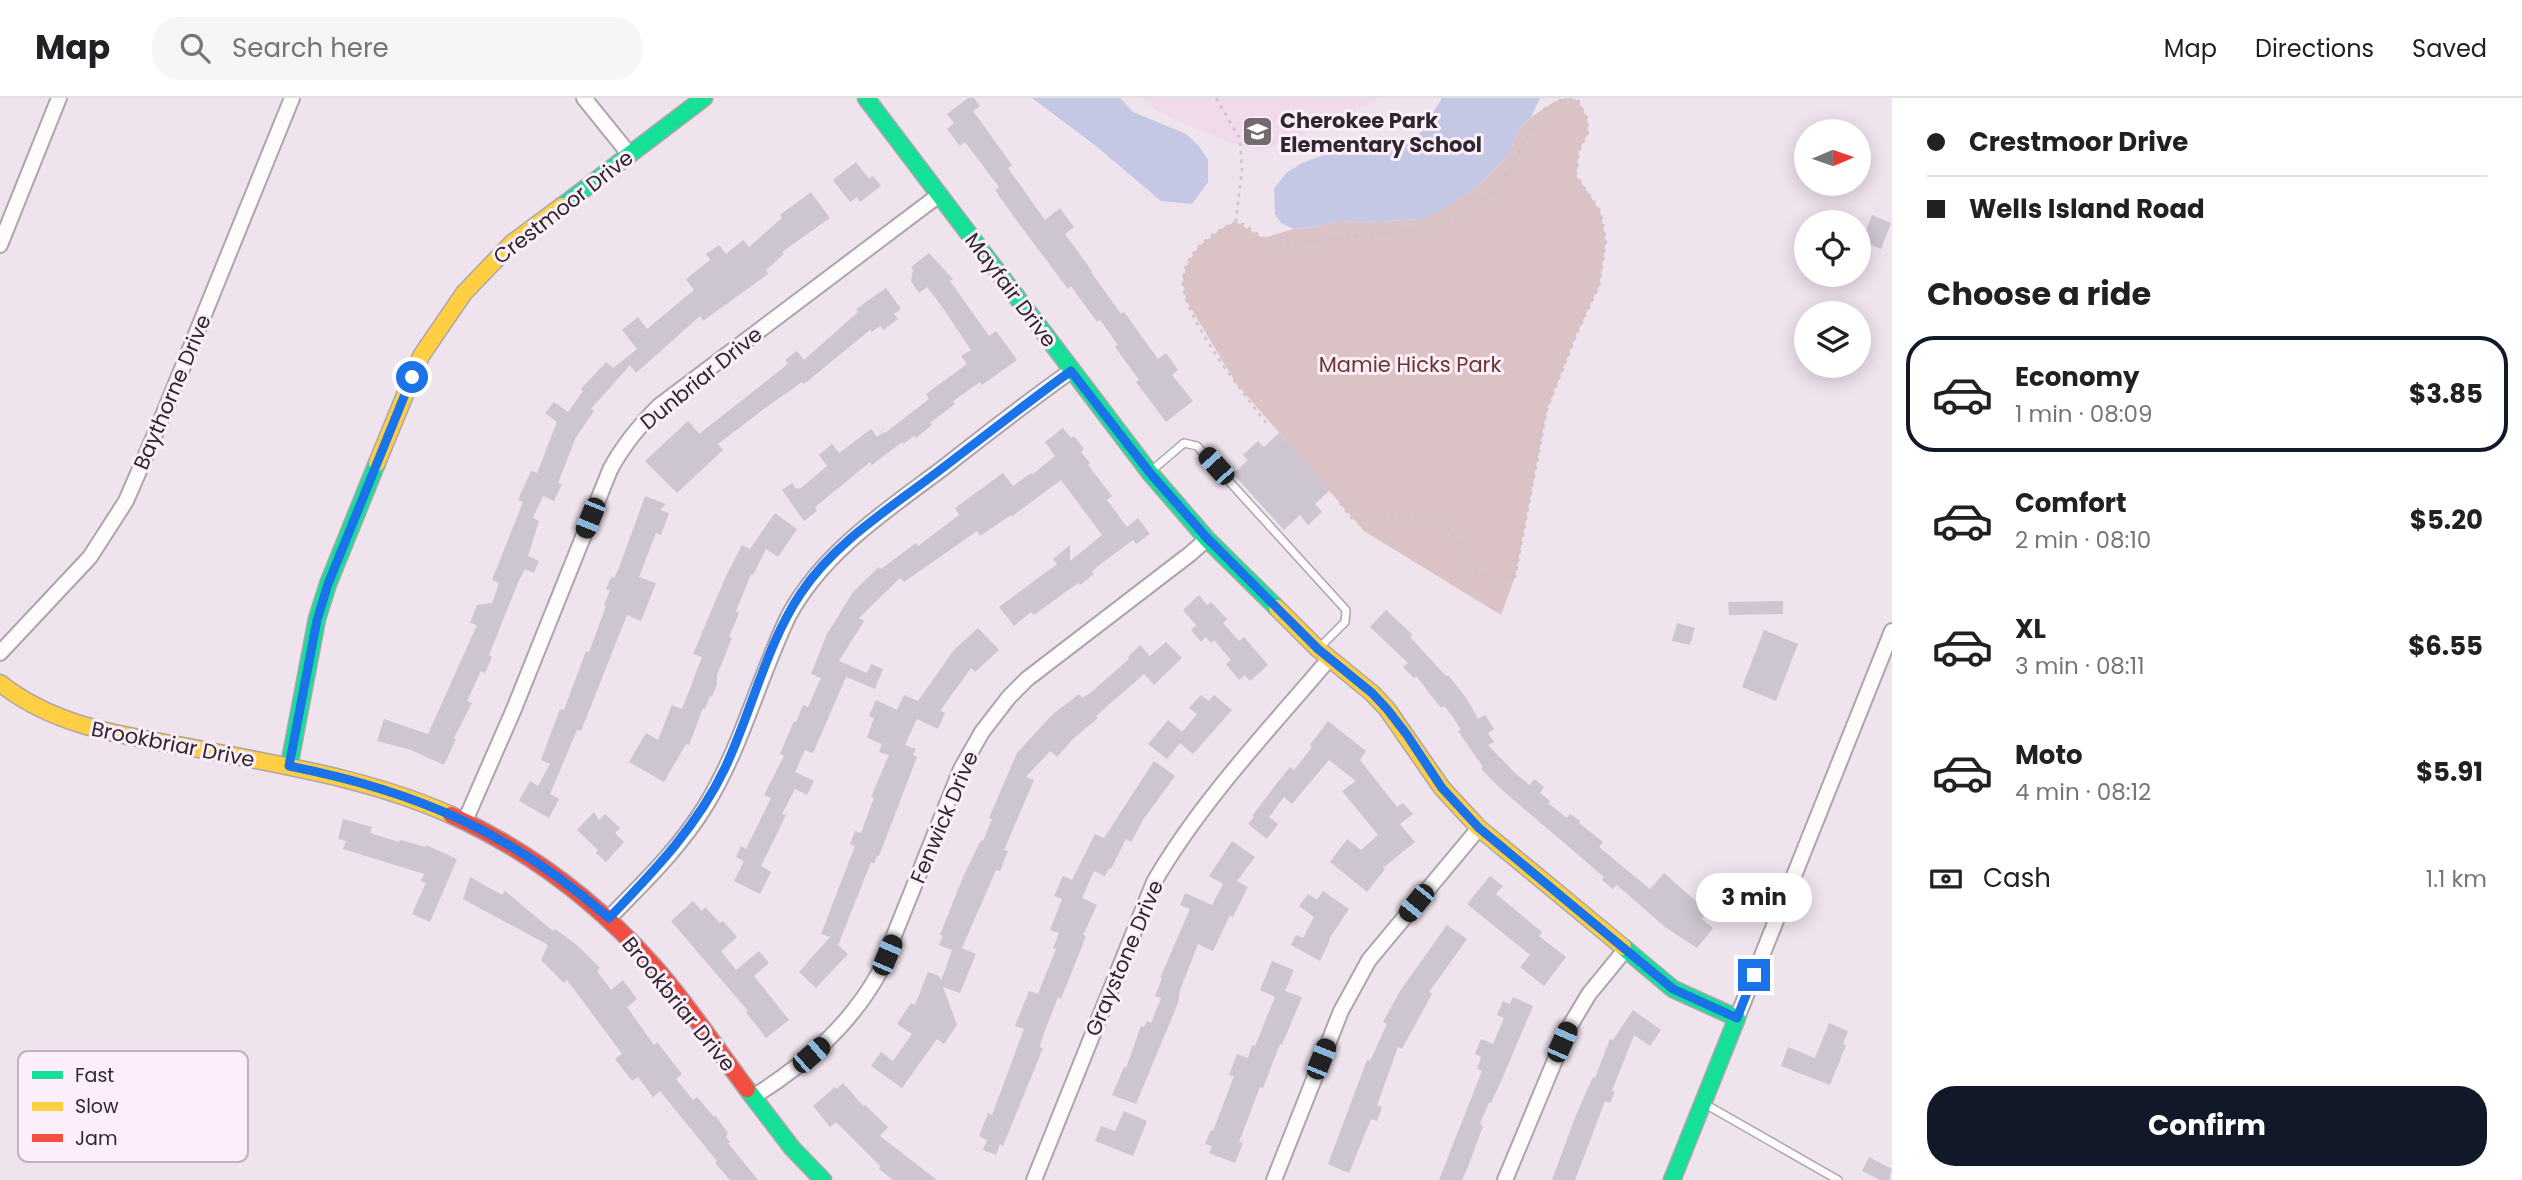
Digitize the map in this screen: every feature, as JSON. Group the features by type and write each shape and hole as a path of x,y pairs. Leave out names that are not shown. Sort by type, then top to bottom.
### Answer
{"street":[{"path":"0,245 59,98"},
{"name":"Baythorne Drive","path":"0,653 90,557 126,501 168,406 292,98"},
{"path":"584,98 629,155"},
{"name":"Crestmoor Drive","path":"289,766 317,620 328,584 421,356 445,317 484,270 512,243 704,98"},
{"name":"Mayfair Drive","path":"866,98 1150,473 1207,538 1323,654 1355,678 1387,709 1442,788 1479,828 1673,989 1737,1018"},
{"name":"Dunbriar Drive","path":"466,821 610,470 622,447 639,425 659,406 939,195"},
{"path":"609,918 677,845 705,806 729,760 785,623 801,593 820,569 838,550 880,516 1071,371"},
{"name":"Fenwick Drive","path":"753,1097 799,1066 841,1028 864,1000 884,962 961,769 997,712 1027,680 1207,538"},
{"path":"1672,1180 1892,631"},
{"name":"Graystone Drive","path":"1034,1180 1154,882 1182,838 1323,654"},
{"name":"Brookbriar Drive","path":"0,683 35,708 64,720 372,785 421,801 499,837 538,862 609,918 654,966 792,1149 823,1180"},
{"path":"1274,1180 1341,1010 1359,976 1369,960 1479,828"},
{"path":"1505,1180 1568,1028 1589,994 1625,950"}],"lane":[{"path":"1150,473 1184,443 1197,446 1346,610 1345,621 1323,654"},
{"path":"1703,1103 1838,1180"}],"path":[{"path":"1216,98 1240,139 1242,169 1236,222"},
{"path":"1266,423 1236,383 1186,299 1183,279 1188,263 1199,246 1216,231 1236,222 1263,238 1284,244 1416,230 1456,218 1493,192 1508,173 1541,111 1566,98 1578,100 1587,118 1587,132 1579,151 1576,175 1600,211 1606,241 1599,286 1547,409 1515,577 1493,580 1473,569 1449,528 1429,518 1379,514 1354,520 1340,503"}],"shaded area":[{"name":"Cherokee Park Elementary School","path":"1142,98 1380,98 1332,124 1260,151 1225,141 1176,120 1156,110"}],"green space":[{"name":"Mamie Hicks Park","path":"1565,98 1578,100 1587,118 1588,132 1579,151 1576,175 1600,211 1606,241 1599,286 1547,409 1515,577 1501,615 1364,531 1236,383 1186,300 1183,279 1188,263 1199,246 1224,227 1236,222 1263,238 1338,221 1421,219 1460,199 1484,180 1508,155 1520,129 1531,117"}],"water":[{"path":"1032,98 1120,98 1133,112 1186,134 1199,146 1208,160 1208,182 1192,204 1161,201 1096,146"},
{"path":"1442,98 1540,98 1531,117 1520,129 1508,155 1484,180 1439,212 1421,219 1338,221 1294,229 1281,223 1275,214 1274,189 1286,173 1302,163 1337,150 1347,150 1359,155 1394,151 1410,143 1422,131"}],"building":[{"path":"968,98 974,98 980,106 973,111 1012,165 1008,168 1045,220 1060,208 1074,227 1065,234 1121,314 1124,312 1158,359 1166,353 1178,370 1172,375 1193,401 1166,422 1136,382 1139,380 1115,347 1118,345 1100,320 1097,322 1071,286 1068,289 995,190 999,187 965,142 960,146 947,129 954,123 947,114"},
{"path":"856,162 869,179 873,176 881,186 860,202 857,197 850,202 833,180"},
{"path":"811,192 830,218 782,252 784,254 766,270 768,274 703,321 700,316 636,373 630,365 591,409 594,411 576,437 554,501 543,496 533,518 539,521 528,556 539,561 534,573 525,569 520,578 489,655 492,657 485,673 481,671 467,701 472,703 444,765 411,750 377,741 384,719 428,734 477,625 470,623 477,605 492,603 499,583 492,580 523,502 518,500 531,471 537,473 557,422 545,413 554,402 568,412 583,391 581,389 606,362 613,368 637,349 622,330 638,317 647,329 694,290 686,279 710,260 706,254 719,245 726,254 743,240 749,247 782,218 780,215"},
{"path":"1872,215 1891,223 1881,249 1871,245"},
{"path":"929,253 953,279 950,281 989,336 996,331 1017,360 982,385 980,382 953,401 955,404 930,423 932,425 916,438 914,436 903,444 902,442 872,465 870,462 815,507 817,511 804,521 782,490 792,483 796,489 801,488 827,466 819,455 832,444 839,453 871,429 877,437 885,433 929,399 926,394 967,364 961,356 971,350 943,308 927,287 919,293 911,281 911,267"},
{"path":"886,288 901,309 894,314 898,319 883,330 880,326 872,332 870,330 804,384 802,382 718,444 723,450 677,493 645,461 688,421 699,434 788,364 785,360 797,351 804,360 858,312 856,309"},
{"path":"1063,428 1071,438 1074,436 1084,449 1081,452 1090,463 1088,465 1112,496 1107,500 1127,527 1138,518 1150,534 1136,544 1133,540 1098,566 1092,572 1094,574 1080,585 1078,583 1034,615 1031,612 1014,626 999,607 1057,564 1053,559 1070,545 1070,561 1102,535 1061,480 980,536 977,531 904,582 900,578 859,618 864,621 839,661 867,673 871,664 883,669 875,689 846,677 813,753 805,750 795,772 814,781 807,795 795,789 782,814 786,815 761,866 771,872 760,894 734,881 744,861 736,857 741,846 746,849 771,798 764,795 784,756 780,754 794,721 796,722 803,705 808,707 821,678 811,674 827,634 853,592 879,567 881,569 916,543 918,546 959,515 955,508 1003,473 1013,486 1031,473 1032,475 1055,456 1045,442"},
{"path":"1279,433 1330,490 1315,504 1322,512 1308,525 1300,515 1284,530 1233,474 1248,460 1243,455 1258,441 1264,447"},
{"path":"645,496 666,504 660,510 669,513 661,535 656,533 639,577 656,583 641,621 627,615 581,731 577,730 550,794 559,799 549,818 519,801 530,781 538,786 550,764 541,760 560,709 564,710 586,651 589,652 606,606 604,605 610,590 606,589 619,568"},
{"path":"775,513 797,529 778,557 766,549 753,575 751,574 736,611 739,613 729,637 732,638 717,675 712,697 710,696 705,709 703,708 689,745 686,744 664,782 629,762 646,733 658,740 672,705 682,709 702,657 693,654 726,576 742,545 750,549"},
{"path":"1199,595 1207,605 1211,602 1227,619 1223,623 1239,641 1244,637 1268,665 1250,681 1245,675 1239,680 1226,664 1231,660 1214,640 1211,643 1206,637 1201,642 1191,630 1196,625 1183,610"},
{"path":"1783,601 1783,614 1729,615 1728,602"},
{"path":"1386,610 1413,635 1410,637 1446,676 1448,675 1467,699 1478,719 1485,715 1494,729 1488,733 1494,742 1488,745 1516,774 1530,785 1534,779 1544,787 1540,793 1550,801 1548,803 1567,818 1570,814 1580,821 1579,823 1603,842 1599,847 1650,889 1664,873 1708,912 1702,919 1713,928 1697,948 1665,927 1617,885 1613,889 1602,880 1604,877 1481,769 1483,767 1458,731 1461,730 1453,717 1444,706 1441,708 1416,676 1414,678 1403,667 1408,663 1370,627"},
{"path":"1677,623 1695,628 1690,645 1672,641"},
{"path":"978,628 999,650 975,672 971,668 940,711 945,713 938,729 917,719 905,745 916,749 913,755 917,757 879,856 874,864 871,862 838,945 848,954 816,988 799,972 830,937 821,934 855,846 850,844 855,831 861,833 874,798 871,797 889,755 879,752 882,744 867,738 874,718 869,716 876,700 897,710 904,695 918,701 954,650"},
{"path":"1764,630 1798,644 1776,701 1742,687"},
{"path":"1166,642 1182,658 1154,685 1144,674 1096,716 1098,718 1057,757 1050,751 1026,777 1034,780 1004,850 1008,851 1000,871 996,870 962,948 976,954 960,993 943,987 957,1025 944,1044 937,1039 902,1088 871,1066 881,1052 893,1061 912,1034 897,1024 911,1003 915,1005 928,972 939,976 941,981 952,950 939,945 943,936 940,935 963,877 981,840 983,841 992,819 989,818 1017,753 1052,715 1079,694 1082,698 1089,694 1129,659 1140,645 1150,656"},
{"path":"1201,695 1209,701 1214,695 1232,710 1193,754 1180,743 1167,759 1148,744 1168,720 1182,732 1197,714 1189,708"},
{"path":"1328,721 1366,751 1360,760 1397,807 1403,803 1413,814 1400,824 1415,842 1383,868 1385,869 1367,892 1330,862 1347,839 1361,850 1378,835 1342,791 1356,781 1329,760 1292,804 1284,797 1269,817 1278,824 1267,839 1248,824 1290,767 1294,770 1312,747 1310,745"},
{"path":"1154,761 1175,776 1143,820 1131,842 1126,839 1111,869 1109,868 1105,876 1094,871 1082,898 1097,905 1083,935 1086,936 1061,999 1058,997 1041,1041 1040,1047 1043,1048 1003,1146 1000,1144 996,1155 983,1150 987,1140 979,1136 988,1113 992,1115 1024,1029 1015,1026 1029,991 1038,994 1056,949 1053,948 1059,933 1050,930 1062,899 1054,896 1063,876 1072,880 1095,834 1104,838"},
{"path":"594,812 599,820 605,814 620,828 615,833 624,842 606,862 596,853 598,850 577,830"},
{"path":"343,819 372,827 370,833 399,842 426,845 457,859 430,922 412,914 426,883 421,881 424,874 343,849 346,841 338,839"},
{"path":"1232,841 1255,857 1237,881 1248,887 1233,917 1230,915 1213,951 1198,944 1180,990 1178,1003 1136,1104 1112,1095 1124,1067 1126,1068 1141,1026 1144,1027 1147,1021 1151,1023 1161,998 1155,996 1160,978 1190,909 1180,905 1185,893 1212,905 1223,884 1209,876"},
{"path":"1490,876 1503,886 1496,894 1542,932 1539,936 1566,957 1544,986 1520,967 1530,955 1467,904"},
{"path":"470,877 502,895 505,891 553,931 555,929 577,945 600,968 597,971 611,990 623,980 637,999 627,1007 654,1045 657,1042 682,1074 676,1079 693,1100 697,1097 714,1117 715,1115 728,1133 728,1143 758,1180 730,1180 660,1091 653,1097 638,1077 632,1081 615,1059 622,1054 567,980 564,983 541,960 548,945 463,899"},
{"path":"1323,891 1349,909 1329,939 1320,961 1291,945 1296,935 1303,938 1314,917 1299,906 1308,894 1317,900"},
{"path":"693,901 702,911 705,907 720,923 723,921 737,937 721,951 736,970 759,951 769,963 754,976 789,1020 766,1038 746,1012 748,1011 671,921"},
{"path":"1447,925 1467,939 1429,992 1432,994 1402,1049 1398,1047 1377,1105 1382,1107 1377,1121 1371,1119 1349,1173 1328,1164 1367,1060 1370,1061 1387,1024 1383,1022 1400,991"},
{"path":"1272,961 1294,970 1285,991 1302,997 1263,1088 1260,1087 1239,1142 1243,1143 1235,1163 1209,1153 1212,1146 1205,1144 1211,1130 1213,1131 1234,1076 1229,1075 1237,1054 1248,1058 1275,997 1260,990"},
{"path":"1513,997 1533,1006 1480,1124 1483,1126 1468,1167 1462,1180 1439,1180 1482,1071 1477,1069 1481,1057 1475,1054 1481,1039 1493,1044 1504,1018 1497,1015 1503,1001 1510,1004"},
{"path":"1633,1010 1661,1030 1650,1046 1634,1035 1612,1091 1615,1092 1610,1103 1605,1101 1575,1180 1552,1180 1576,1115 1593,1077 1595,1078 1610,1039 1613,1040"},
{"path":"1829,1023 1848,1031 1843,1044 1846,1045 1830,1085 1781,1066 1788,1047 1815,1058"},
{"path":"843,1083 863,1106 888,1127 880,1136 937,1180 893,1180 879,1169 880,1166 836,1122 830,1127 813,1106"},
{"path":"1124,1111 1147,1121 1133,1156 1095,1141 1101,1126 1115,1131"},
{"path":"1869,1157 1892,1169 1889,1180 1880,1180 1862,1171"}],"traffic: fast":[{"path":"562,206 704,98"},
{"path":"866,98 1150,473 1207,539 1277,608"},
{"path":"289,766 317,619 328,584 377,463"},
{"path":"1623,947 1673,989 1737,1018 1672,1180"},
{"path":"747,1089 792,1148 823,1180"}],"traffic: slow":[{"path":"377,463 421,356 464,293 512,243 562,206"},
{"path":"1277,608 1318,649 1372,693 1387,709 1442,788 1479,828 1623,947"},
{"path":"0,683 22,699 70,721 121,735 327,775 390,792 451,815"}],"traffic: jam":[{"path":"451,815 534,861 608,919 666,980 747,1089"}],"place":[{"name":"Cherokee Park Elementary School","path":"1257,132"}],"route":[{"path":"412,377 328,584 317,620 289,766 372,785 421,801 466,821 528,855 609,918 677,845 705,806 733,751 776,641 801,593 820,569 838,550 880,516 1071,371 1150,473 1207,538 1318,649 1355,678 1387,709 1428,770 1479,828 1673,989 1737,1018 1754,975"}]}
